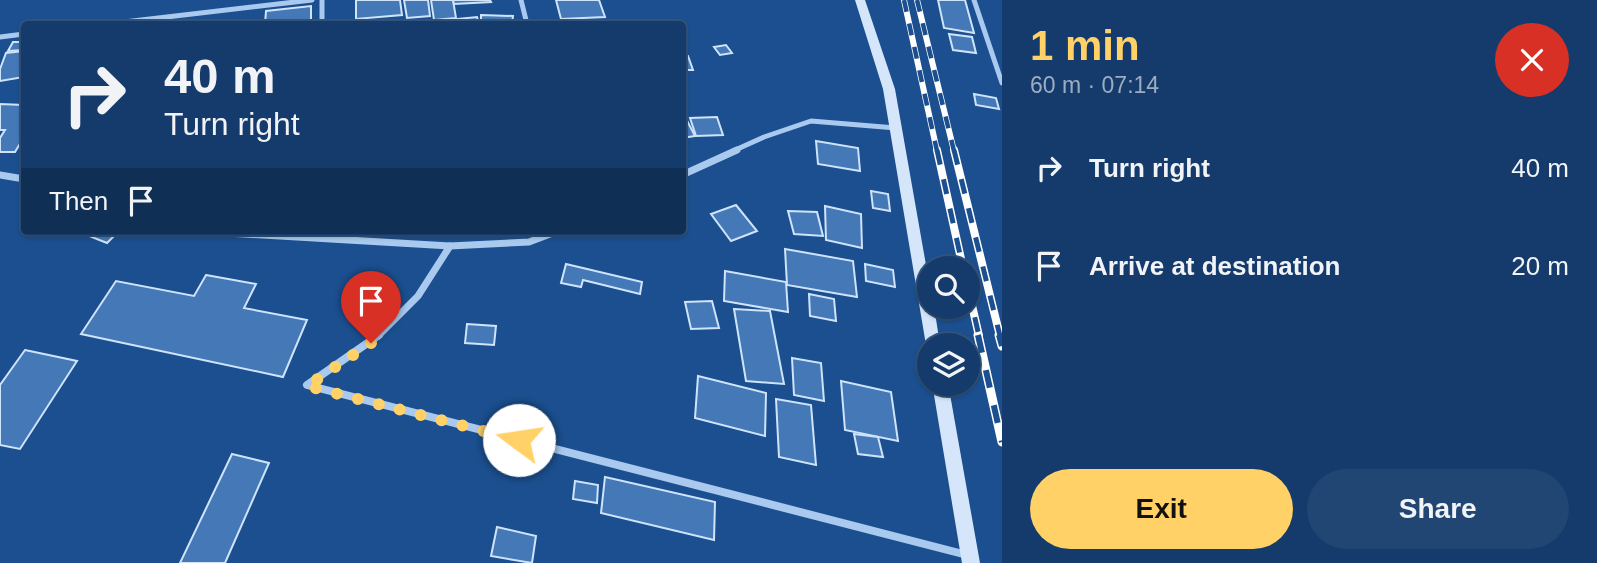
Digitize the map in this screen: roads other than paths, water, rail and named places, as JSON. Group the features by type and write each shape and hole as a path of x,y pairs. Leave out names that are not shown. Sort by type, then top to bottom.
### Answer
{"main road":[{"path":"860,0 889,89 931,333"},
{"path":"942,396 970,559"}],"street":[{"path":"133,21 312,0"},
{"path":"322,0 322,21"},
{"path":"521,0 526,21"},
{"path":"974,0 1001,79"},
{"path":"0,37 21,34"},
{"path":"686,173 764,137 811,121 896,128"},
{"path":"0,175 21,178"},
{"path":"322,235 450,246 529,242 547,235"},
{"path":"450,246 418,296 371,343 307,386 970,559"}],"railway":[{"path":"904,0 937,151"},
{"path":"917,0 954,151"},
{"path":"937,150 960,256"},
{"path":"954,150 1000,336"},
{"path":"975,319 978,333"},
{"path":"999,335 1002,346"},
{"path":"980,344 1002,442"}]}
